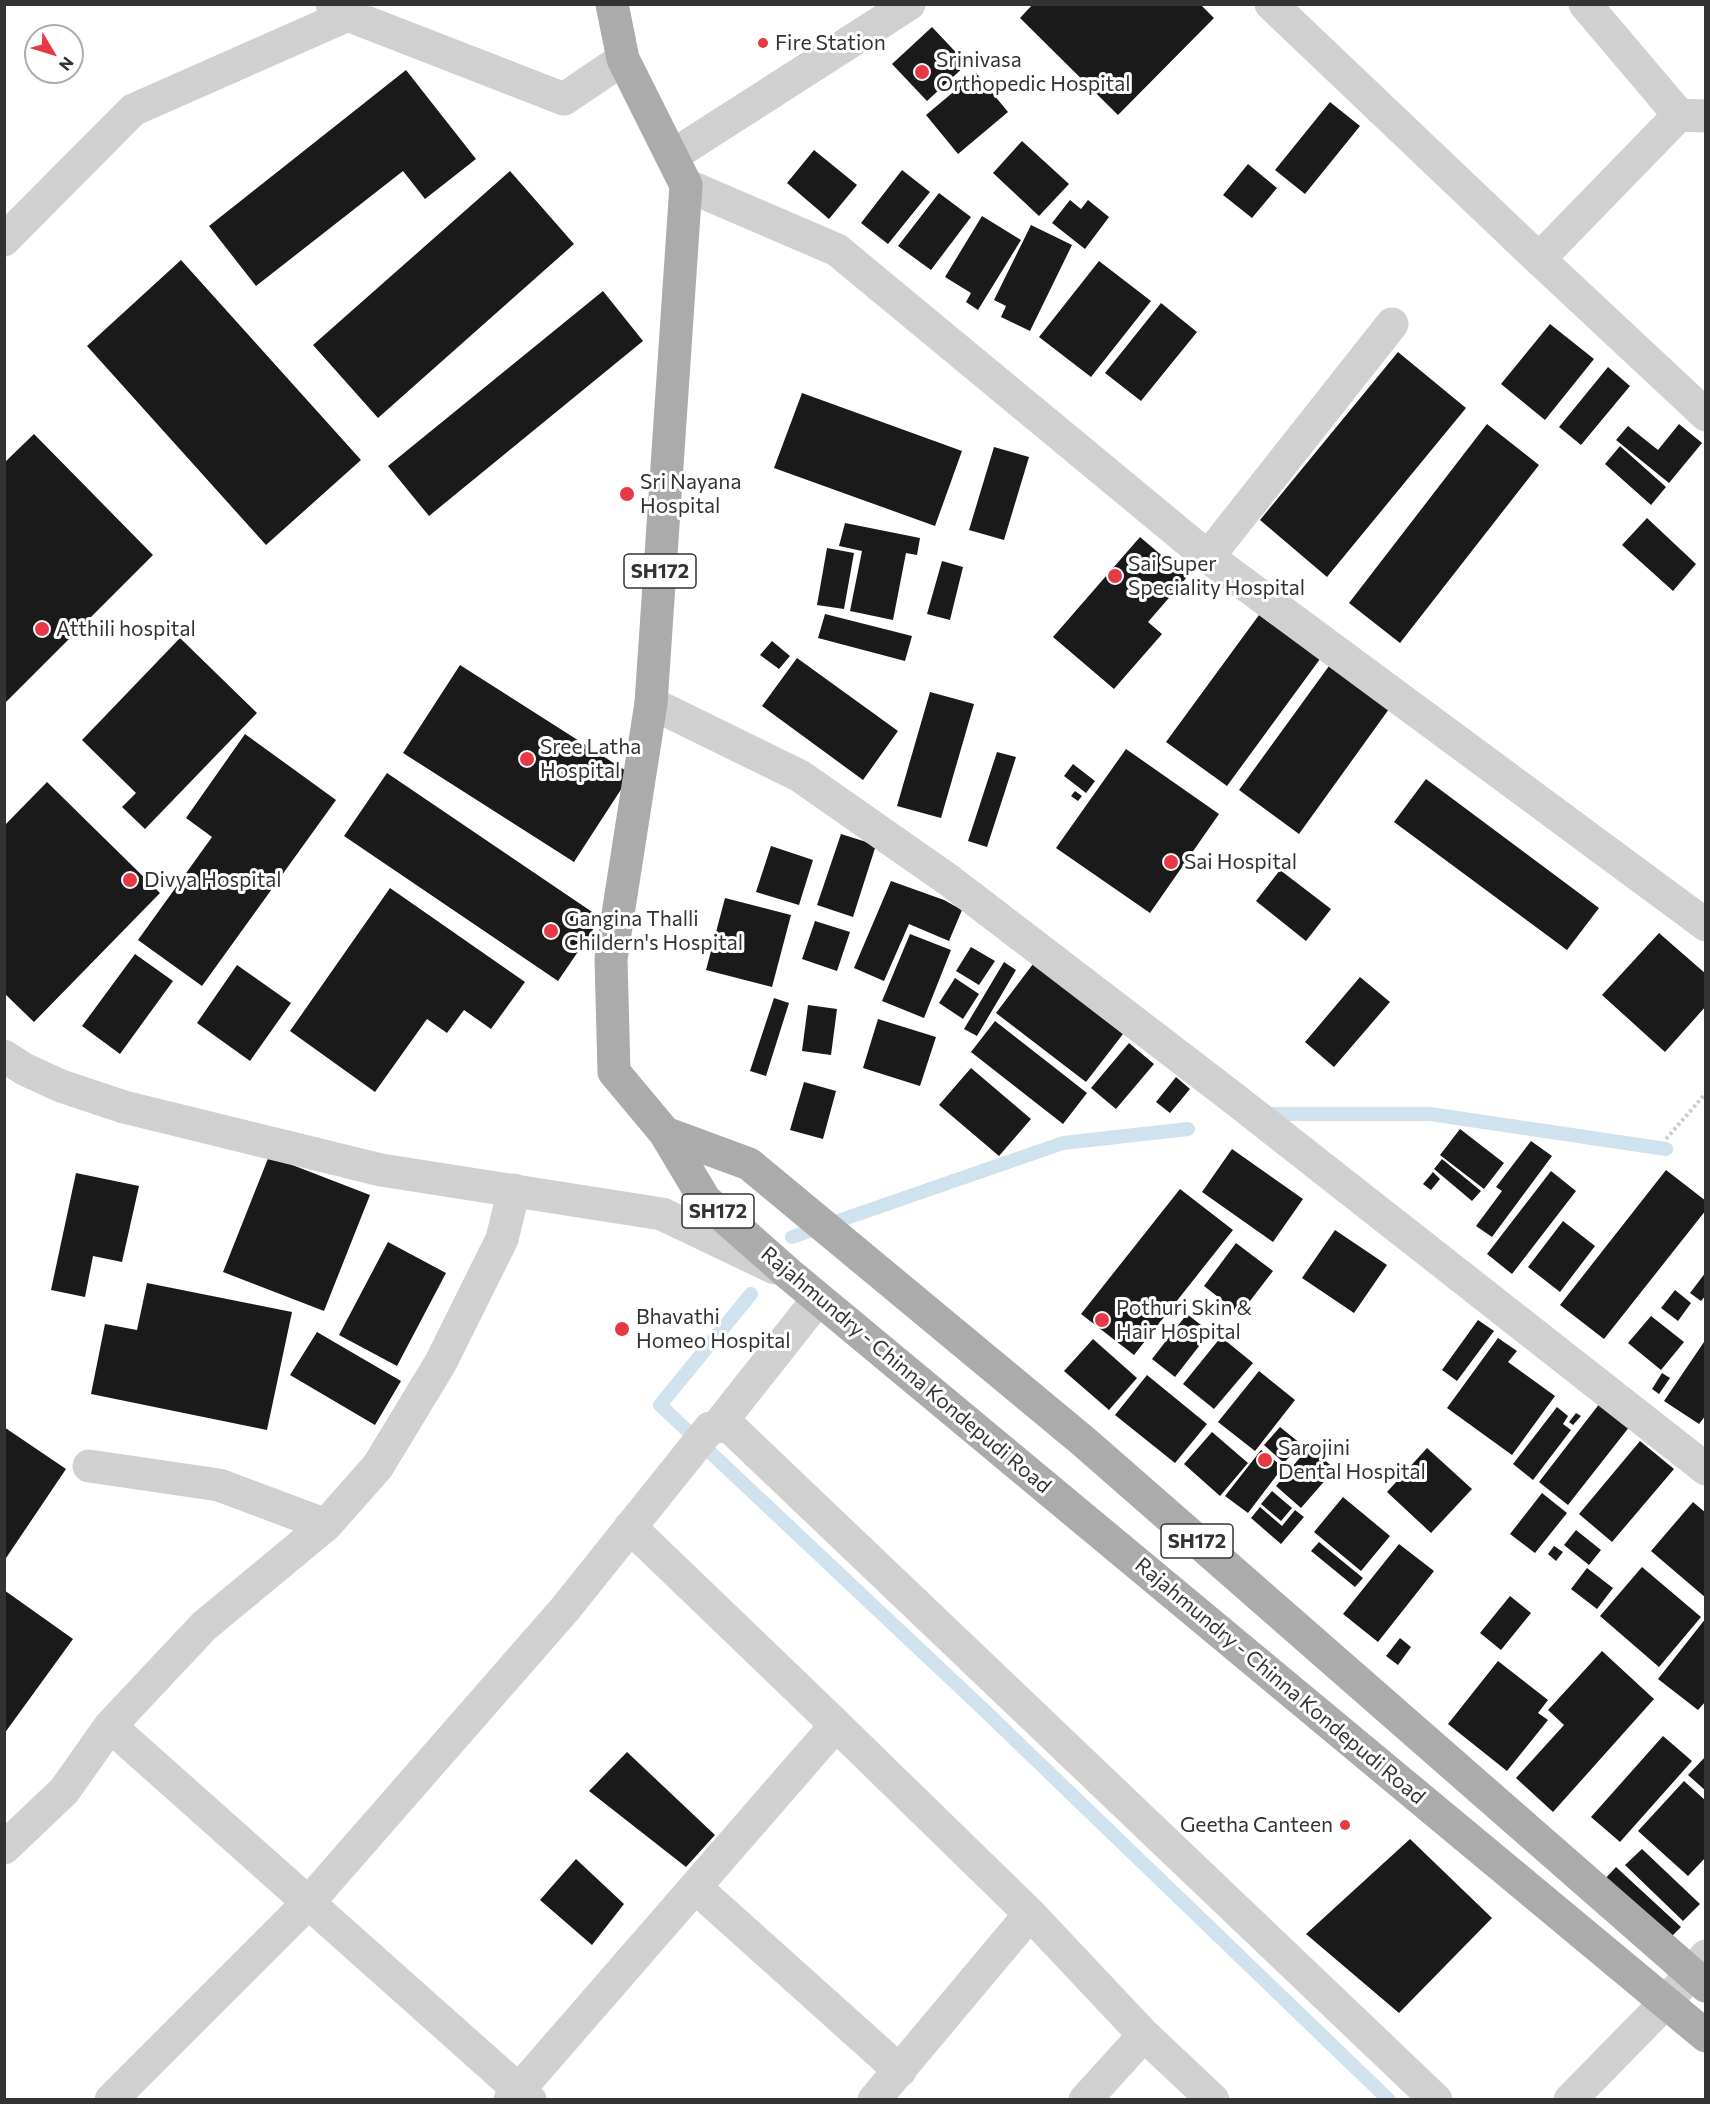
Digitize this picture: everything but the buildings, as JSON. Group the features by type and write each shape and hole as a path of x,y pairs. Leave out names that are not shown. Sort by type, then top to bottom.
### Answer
{"main road":[{"name":"Rajahmundry - Chinna Kondepudi Road","path":"612,4 623,59 686,185 651,703 611,959 614,1072 665,1133 705,1200 818,1299 1667,2001 1706,2036"},
{"name":"SH172","path":"665,1133 749,1164 1083,1441 1701,1972"}],"street":[{"path":"672,156 909,4"},
{"path":"1271,4 1706,415"},
{"path":"1539,259 1692,116 1585,4"},
{"path":"4,240 132,110 340,10 564,99 623,59"},
{"path":"686,185 837,250 1208,557 1706,925"},
{"path":"1208,557 1392,324"},
{"path":"651,703 800,776 950,881 1232,1097 1706,1469"},
{"path":"4,1056 24,1069 61,1086 124,1107 381,1170 662,1214 789,1274"},
{"path":"4,1848 64,1791 110,1726 204,1626 326,1525 378,1466 441,1362 502,1239 514,1190"},
{"path":"717,1427 818,1299"},
{"path":"111,2100 308,1903 565,1609 710,1428 728,1425 745,1438 1436,2100"},
{"path":"89,1466 219,1485 326,1525"},
{"path":"630,1527 1030,1914 1144,2035 1213,2100"},
{"path":"110,1726 520,2096 695,1887 836,1725"},
{"path":"695,1887 900,2071"},
{"path":"874,2100 1030,1914"},
{"path":"1570,2100 1667,2001 1701,1972"},
{"path":"1085,2100 1144,2035"}],"path":[{"path":"1666,1139 1706,1094"}],"waterway":[{"path":"1267,1114 1430,1114 1666,1149"},
{"path":"792,1237 1063,1143 1188,1129"},
{"path":"751,1294 660,1405 983,1709 1389,2100"}],"place":[{"name":"Fire Station","path":"763,43"},
{"name":"Srinivasa Orthopedic Hospital","path":"922,72"},
{"name":"Sri Nayana Hospital","path":"627,494"},
{"name":"Sai Super Speciality Hospital","path":"1115,576"},
{"name":"Atthili hospital","path":"42,629"},
{"name":"Sree Latha Hospital","path":"527,759"},
{"name":"Sai Hospital","path":"1171,862"},
{"name":"Divya Hospital","path":"130,880"},
{"name":"Gangina Thalli Childern's Hospital","path":"551,931"},
{"name":"Pothuri Skin & Hair Hospital","path":"1102,1320"},
{"name":"Bhavathi Homeo Hospital","path":"622,1329"},
{"name":"Sarojini Dental Hospital","path":"1265,1460"},
{"name":"Geetha Canteen","path":"1345,1825"}]}
